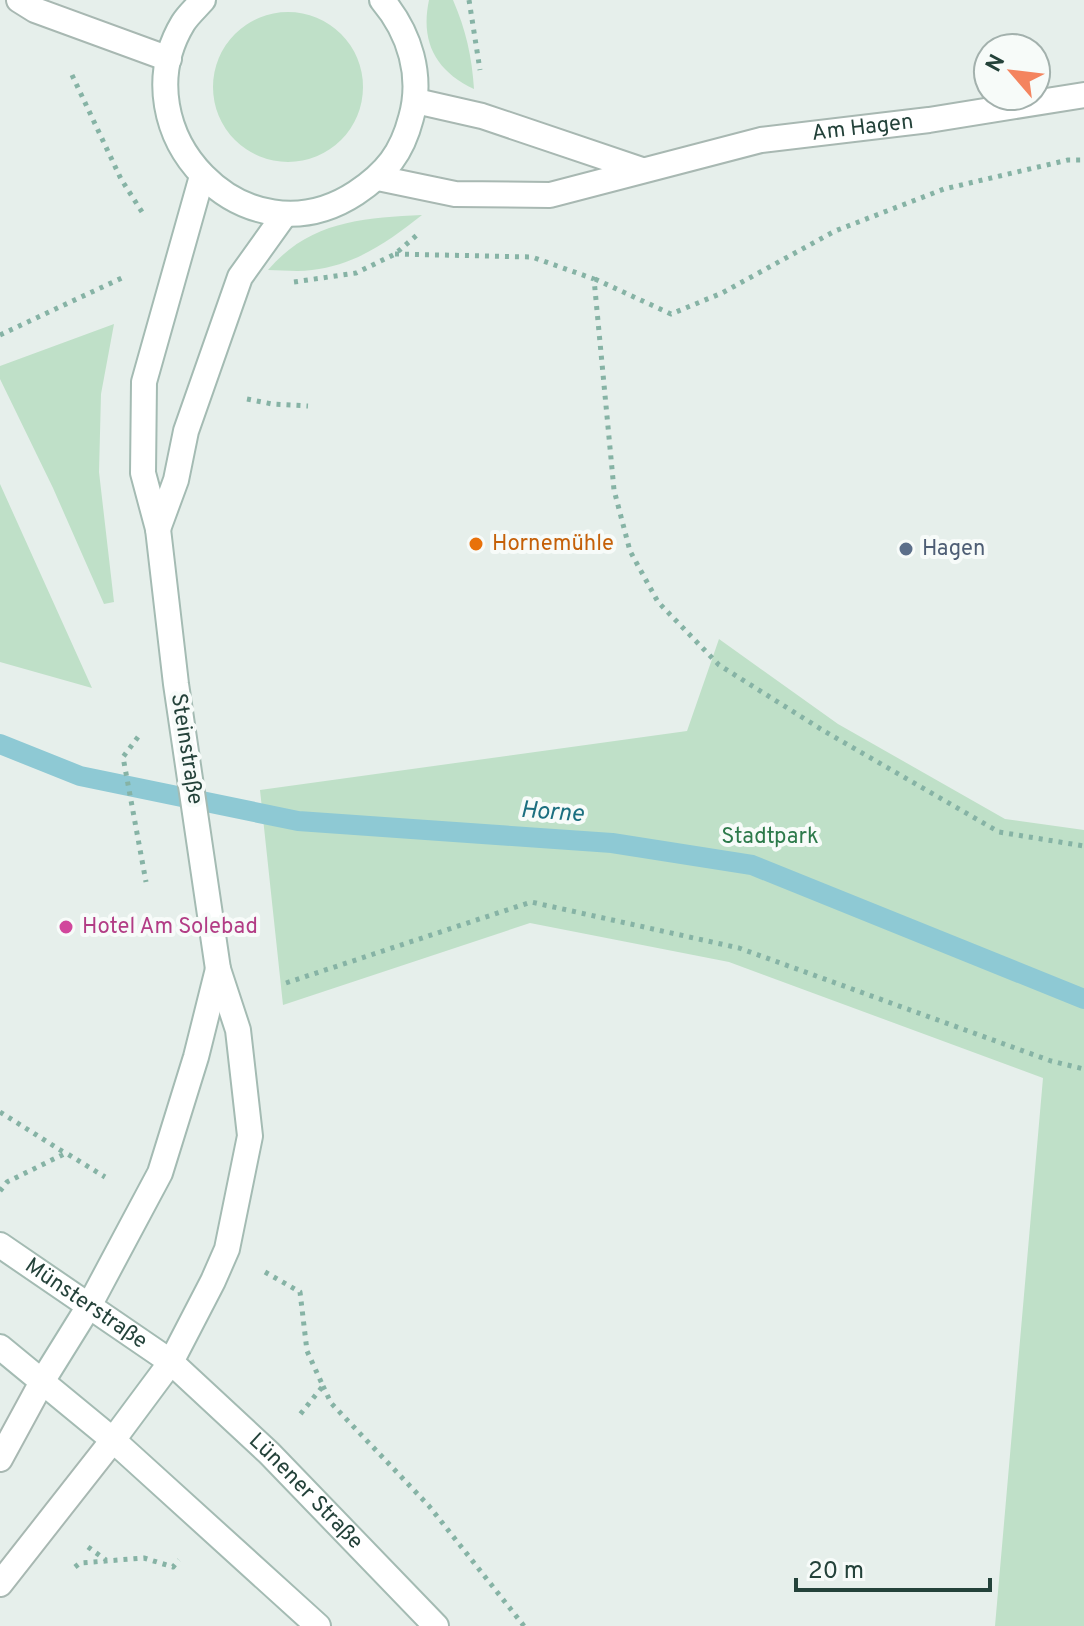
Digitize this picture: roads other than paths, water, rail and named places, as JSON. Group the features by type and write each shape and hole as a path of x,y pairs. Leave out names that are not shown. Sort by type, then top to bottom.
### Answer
{"main road":[{"path":"19,0 35,10 169,59"},
{"path":"203,0 183,23 169,59 166,101 177,142 202,176 228,197 259,210 285,214 313,212 347,199 378,178 404,144 416,101 415,65 403,31 382,0"},
{"name":"Am Hagen","path":"378,178 455,194 550,195 761,140 929,120 1084,95"},
{"path":"416,101 482,116 642,170"},
{"name":"Steinstraße","path":"0,1584 171,1362 227,1249 250,1136 238,1030 218,969 176,684 158,529 143,473 144,382 202,176"},
{"name":"Steinstraße","path":"158,529 176,480 186,431 240,277 285,214"},
{"name":"Steinstraße","path":"0,1459 43,1380 89,1306 160,1173 196,1057 218,969"},
{"name":"Münsterstraße","path":"0,1245 171,1362"},
{"path":"0,1347 113,1440 318,1626"},
{"name":"Lünener Straße","path":"171,1362 269,1453 436,1626"}],"waterway":[{"name":"Horne","path":"0,744 80,776 298,821 612,843 752,865 1084,999"}],"place":[{"name":"Hornemühle","path":"476,544"},
{"name":"Hagen","path":"906,549"},
{"name":"Hotel Am Solebad","path":"66,927"}],"park label":[{"name":"Stadtpark","path":"770,837"}]}
